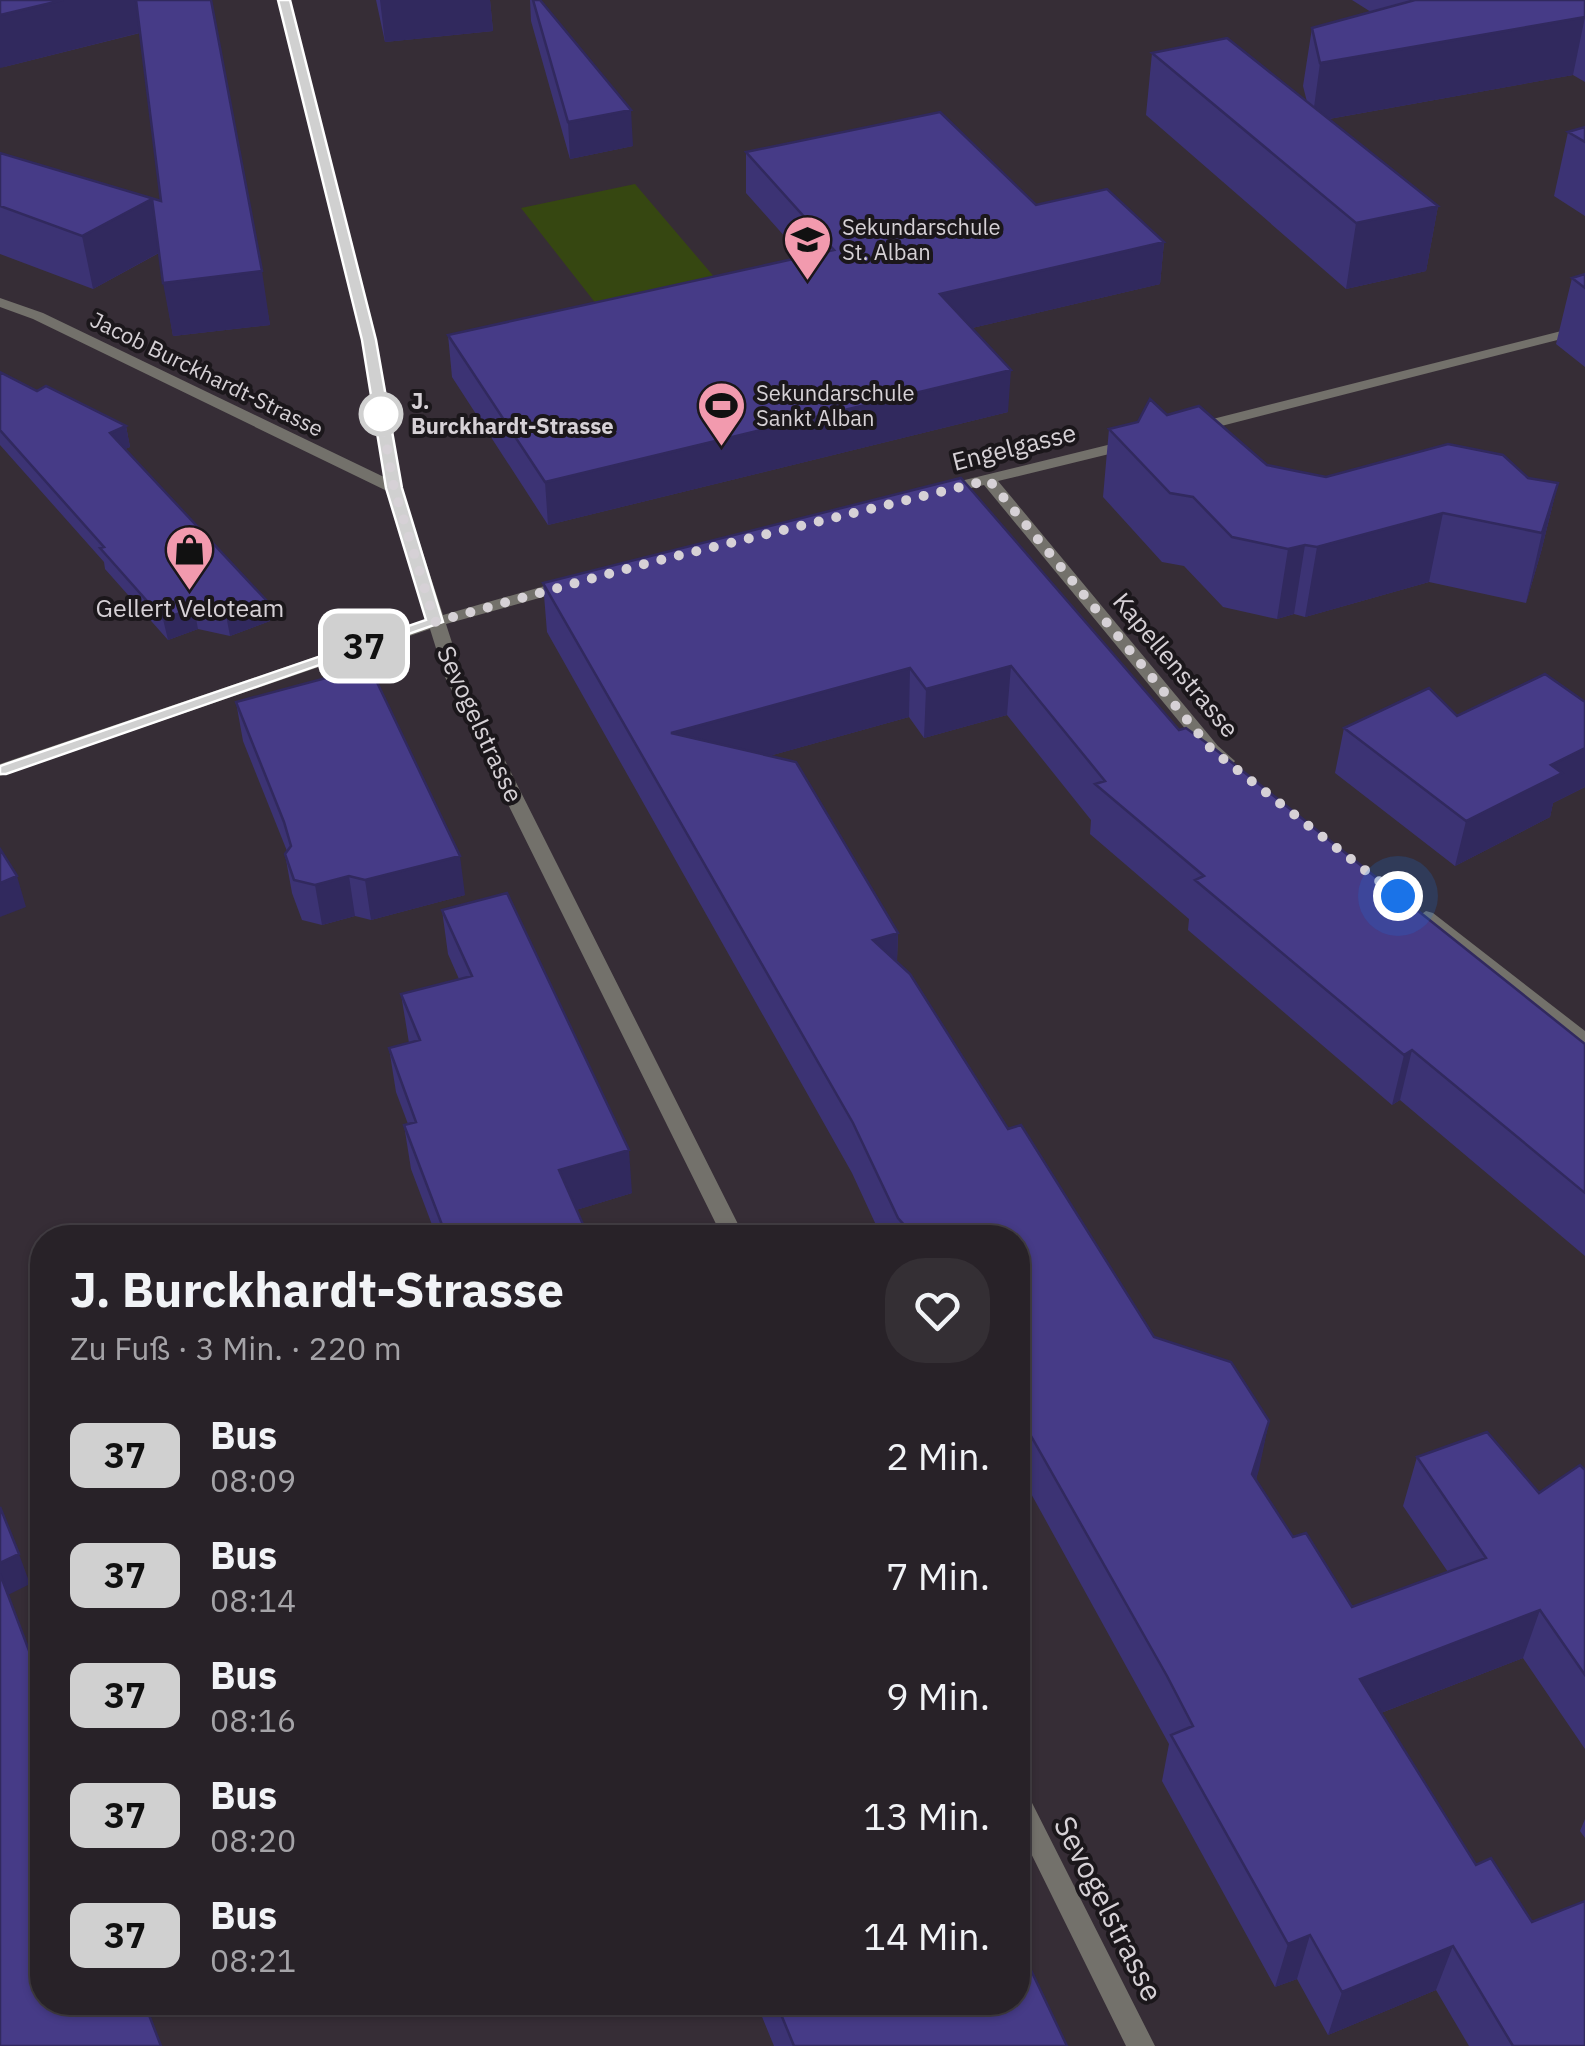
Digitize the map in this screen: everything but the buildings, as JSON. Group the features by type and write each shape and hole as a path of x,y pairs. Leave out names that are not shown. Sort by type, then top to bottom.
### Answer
{"street":[{"name":"Sevogelstrasse","path":"284,0 369,340 394,488 435,622 477,726 727,1225"},
{"name":"Jacob Burckhardt-Strasse","path":"0,302 38,316 394,488"},
{"path":"1180,432 1585,330"},
{"name":"Engelgasse","path":"930,493 1142,442"},
{"name":"Kapellenstrasse","path":"989,480 1212,750 1243,774"},
{"path":"0,770 435,622 594,577"},
{"path":"1414,908 1585,1042"},
{"name":"Sevogelstrasse","path":"1030,1824 1141,2046"}],"green space":[{"path":"635,184 727,292 608,319 521,208"}],"bus line":[{"name":"37","path":"0,770 435,622 394,488 369,340 284,0"}],"place":[{"name":"Sekundarschule St. Alban","path":"807,282"},
{"name":"J. Burckhardt-Strasse","path":"381,414"},
{"name":"Sekundarschule Sankt Alban","path":"721,448"},
{"name":"Gellert Veloteam","path":"190,592"}],"route":[{"path":"381,414 394,488 435,622 648,563 989,480 1212,750 1398,896"}]}
